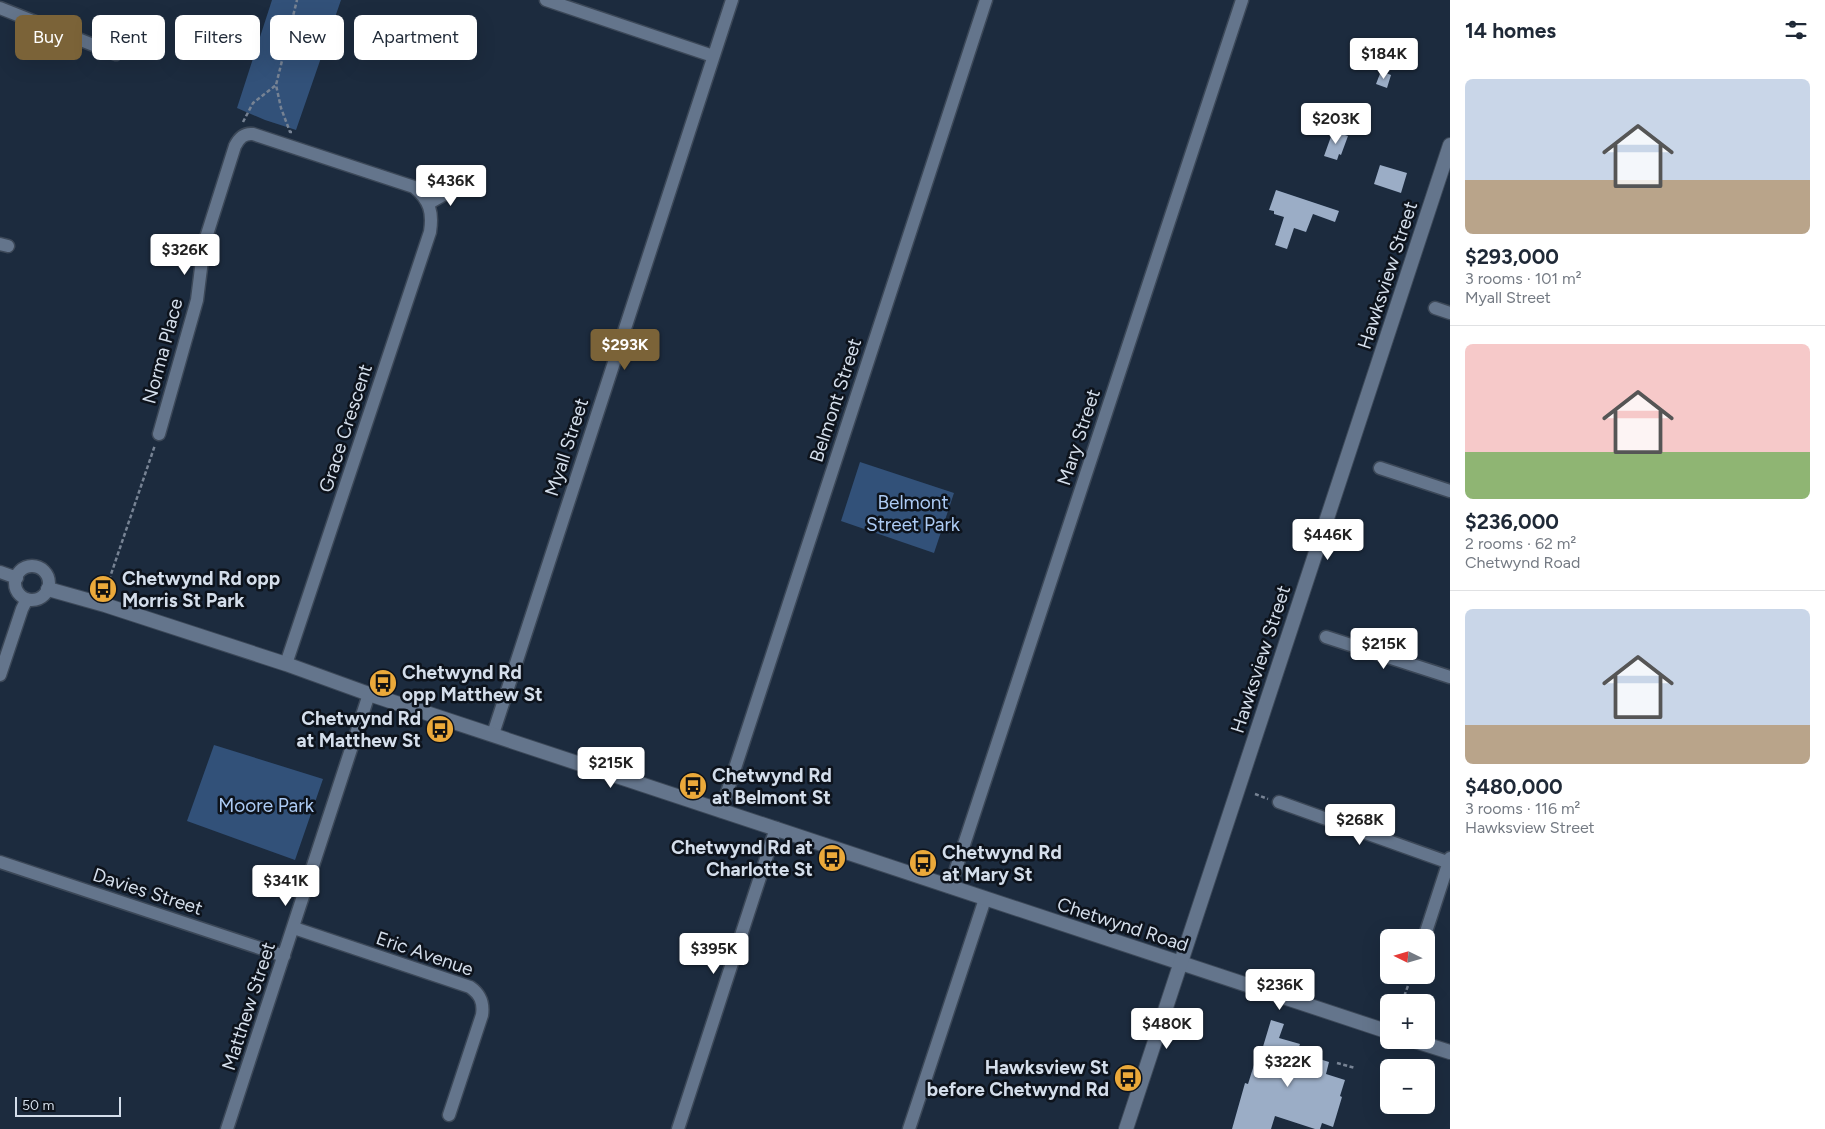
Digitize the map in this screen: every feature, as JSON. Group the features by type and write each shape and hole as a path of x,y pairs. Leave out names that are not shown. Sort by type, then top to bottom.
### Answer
{"street":[{"path":"546,0 712,56"},
{"name":"Myall Street","path":"492,734 712,56 732,0"},
{"name":"Belmont Street","path":"721,811 986,0"},
{"name":"Mary Street","path":"950,887 1242,0"},
{"path":"0,8 92,44"},
{"path":"241,137 253,134 414,187 429,203 459,186"},
{"name":"Norma Place","path":"159,434 196,300 204,244 235,146 241,137"},
{"name":"Hawksview Street","path":"1126,1129 1449,149"},
{"name":"Grace Crescent","path":"286,664 430,232 432,218 429,203"},
{"path":"1435,308 1450,313"},
{"path":"1380,468 1450,491"},
{"path":"35,567 45,572 49,583 48,589 42,597 32,600 27,599 18,593 17,578 24,569 35,567"},
{"path":"0,572 17,578"},
{"name":"Chetwynd Road","path":"48,589 106,605 286,664 369,694 1380,1029"},
{"path":"0,675 27,599"},
{"path":"1326,637 1450,677"},
{"name":"Matthew Street","path":"227,1129 369,694"},
{"path":"1279,802 1449,861 1427,929"},
{"path":"678,1129 776,828"},
{"name":"Davies Street","path":"0,862 284,956"},
{"path":"909,1129 985,899"},
{"name":"Eric Avenue","path":"294,928 470,987 478,993 483,1002 482,1014 449,1115"},
{"path":"1435,1047 1450,1052"}],"path":[{"path":"297,0 276,85 281,108 290,132 299,134"},
{"path":"241,137 243,122 253,103 276,85"},
{"path":"107,586 159,434"},
{"path":"1337,1063 1355,1068"}],"green space":[{"path":"272,0 341,0 336,15 270,15 270,60 320,60 296,130 237,108 253,60 260,60 260,37"},
{"name":"Belmont Street Park","path":"860,462 954,493 934,553 841,521"},
{"name":"Moore Park","path":"214,745 323,779 295,860 187,821"}],"building":[{"path":"1381,71 1391,75 1387,88 1376,84"},
{"path":"1333,131 1348,136 1341,155 1339,154 1337,160 1324,156"},
{"path":"1380,165 1407,173 1401,193 1374,184"},
{"path":"1276,190 1339,211 1335,222 1313,214 1306,232 1294,228 1287,249 1275,245 1284,217 1274,214 1274,211 1269,210"},
{"path":"1271,1020 1284,1024 1279,1038 1300,1044 1297,1052 1329,1062 1326,1074 1345,1080 1333,1127 1322,1123 1320,1129 1315,1129 1275,1116 1271,1129 1232,1129 1245,1083 1248,1084 1259,1049 1262,1050"}],"place":[{"name":"Chetwynd Rd opp Morris St Park","path":"103,589"},
{"name":"Chetwynd Rd opp Matthew St","path":"383,683"},
{"name":"Chetwynd Rd at Matthew St","path":"440,729"},
{"name":"Chetwynd Rd at Belmont St","path":"693,786"},
{"name":"Chetwynd Rd at Charlotte St","path":"832,858"},
{"name":"Chetwynd Rd at Mary St","path":"923,863"},
{"name":"Hawksview St before Chetwynd Rd","path":"1128,1078"}]}
